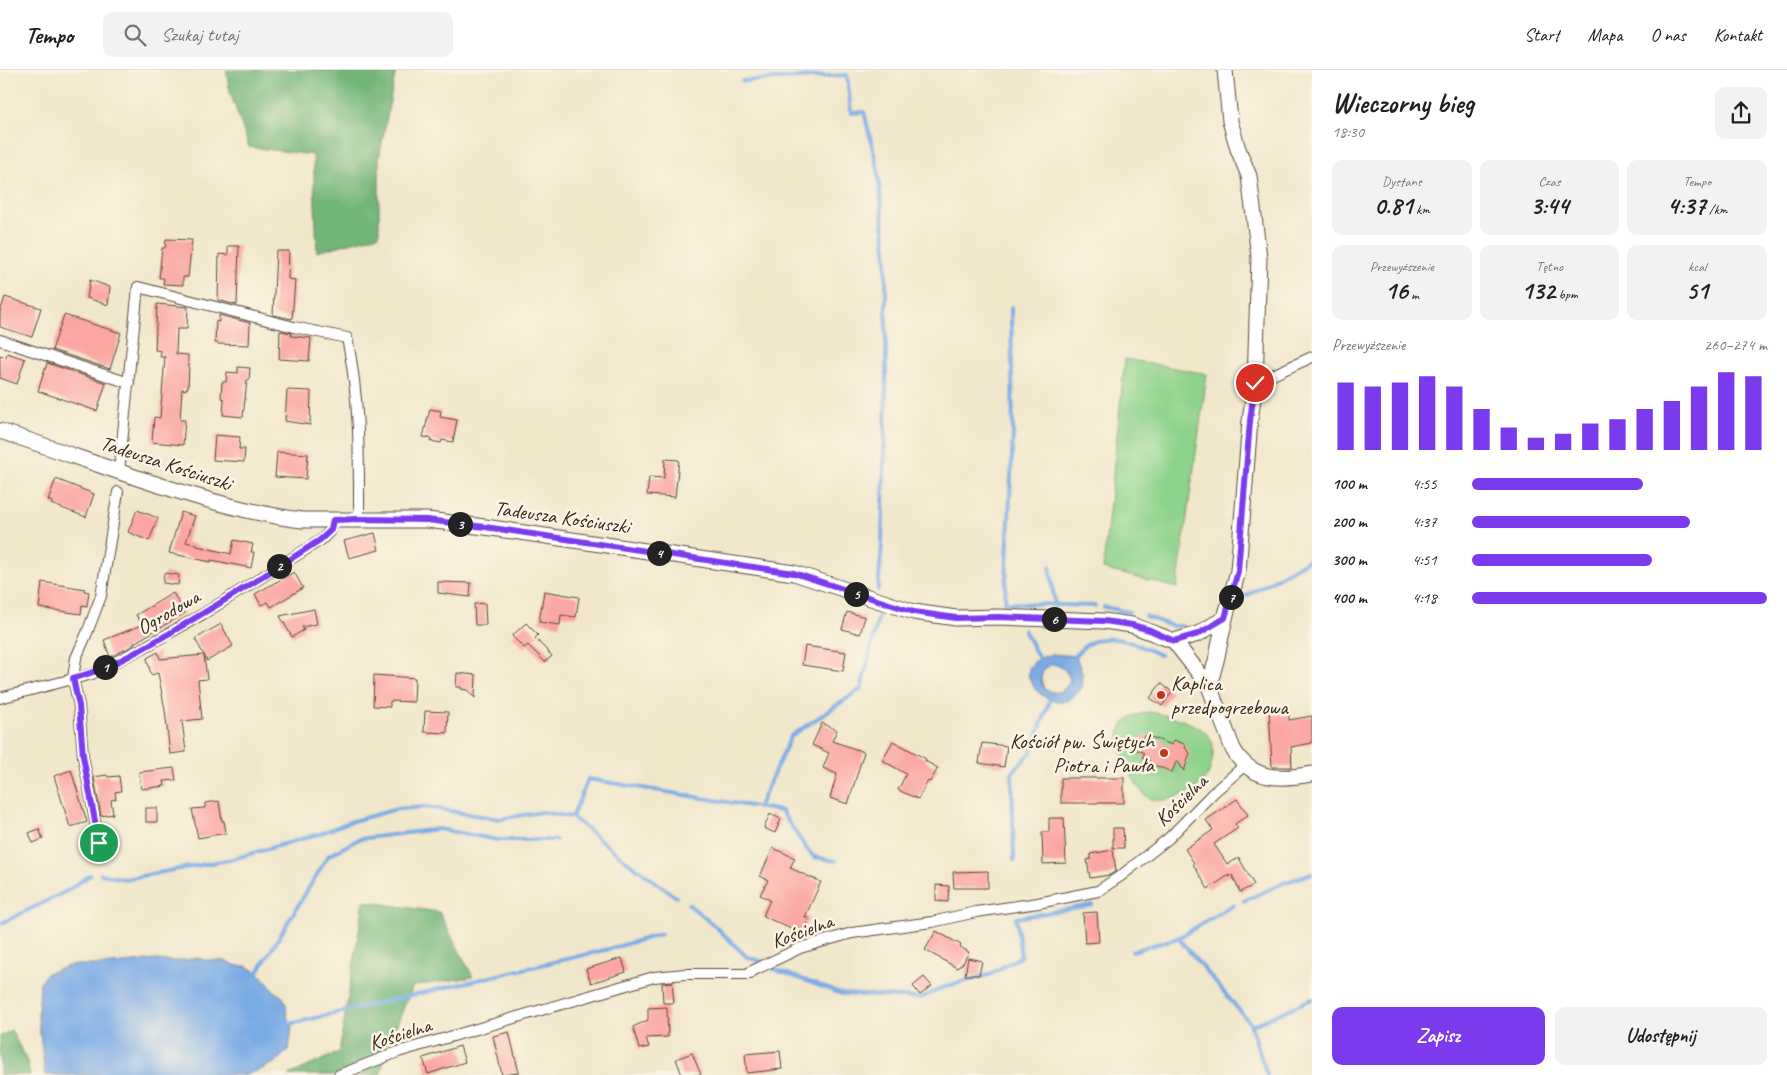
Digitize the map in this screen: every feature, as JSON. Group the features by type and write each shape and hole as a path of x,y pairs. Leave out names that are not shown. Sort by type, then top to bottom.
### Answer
{"street":[{"path":"1209,686 1238,571 1250,421 1255,383 1259,257 1249,176 1238,149 1230,121 1225,70"},
{"path":"119,472 138,288 294,327 347,338 357,395 359,519"},
{"path":"0,340 129,383"},
{"path":"1255,383 1312,357"},
{"name":"Tadeusza Kościuszki","path":"0,431 180,492 262,514 302,520 427,520 794,573 914,612 956,618 998,617 1104,621 1132,625 1150,630 1174,641 1209,686 1233,749 1238,759 1245,765 1258,773 1270,777 1312,774"},
{"path":"99,843 83,756 79,706 73,678 76,658 88,633 100,596 118,492"},
{"name":"Ogrodowa","path":"0,698 92,674 126,657 212,609 320,540 331,530 333,520"},
{"path":"1174,641 1198,634 1225,618"},
{"name":"Kościelna","path":"339,1075 398,1052 654,977 685,974 750,974 750,972 800,948 852,933 932,922 1098,890 1122,875 1169,838 1213,793 1245,765"}],"green space":[{"path":"226,70 396,70 379,158 379,235 317,252 313,155 249,147 230,92"},
{"path":"1125,359 1207,374 1177,588 1103,569"},
{"path":"1149,712 1185,721 1208,735 1213,748 1210,769 1206,777 1195,789 1182,795 1155,800 1146,795 1134,781 1125,761 1119,733 1128,719"},
{"path":"364,901 439,912 473,977 413,986 391,1038 380,1075 289,1075 339,1052"},
{"path":"11,1030 27,1061 30,1075 0,1075 0,1037"}],"water":[{"path":"1052,654 1076,656 1082,673 1081,689 1069,700 1061,702 1043,696 1031,682 1028,674 1030,666 1039,659","holes":["1052,664 1066,671 1070,680 1065,688 1059,692 1052,692 1044,689 1041,679 1043,670"]},
{"path":"198,958 246,966 258,972 275,992 283,997 287,1016 292,1027 289,1049 276,1062 260,1070 243,1075 45,1075 38,1017 40,982 47,973 72,965 102,965 155,960 175,961"}],"building":[{"path":"166,239 192,240 188,277 183,277 183,285 163,284 164,278 159,278 162,248 165,248"},
{"path":"228,246 239,246 237,305 218,300 219,254 228,255"},
{"path":"276,251 289,251 288,279 295,280 292,319 273,315"},
{"path":"90,280 110,287 108,305 87,298"},
{"path":"5,297 41,308 32,337 0,327 0,312"},
{"path":"157,304 188,307 187,329 177,329 176,354 188,355 189,364 188,388 186,390 182,389 180,420 185,420 183,445 152,442 154,417 160,418 165,357 160,357 161,351 155,350"},
{"path":"64,315 121,333 110,369 52,350"},
{"path":"219,315 250,323 249,345 215,343 216,321 219,322"},
{"path":"280,331 292,333 291,336 311,338 309,361 279,359"},
{"path":"7,353 25,359 17,384 0,378 0,355 6,357"},
{"path":"47,363 106,383 97,411 38,391"},
{"path":"238,367 250,368 243,417 223,415 222,382 226,382 227,372 238,373"},
{"path":"287,390 311,391 310,425 285,421"},
{"path":"430,409 441,411 440,417 457,420 453,442 442,440 441,443 430,441 431,438 423,437"},
{"path":"215,435 240,437 239,449 245,449 244,462 213,460"},
{"path":"277,452 308,454 306,479 275,477"},
{"path":"665,459 679,460 675,497 647,495 649,477 664,478"},
{"path":"56,479 94,494 86,517 51,504 52,502 48,500"},
{"path":"137,510 158,518 149,541 128,532"},
{"path":"181,512 195,516 186,542 231,554 234,540 253,544 251,552 254,552 251,568 169,553"},
{"path":"375,533 379,550 349,558 344,541"},
{"path":"294,572 303,588 271,607 268,602 261,605 255,594"},
{"path":"164,573 179,575 178,585 163,583"},
{"path":"42,582 85,589 84,591 89,592 87,606 82,605 81,614 39,608"},
{"path":"438,582 471,583 470,597 438,593"},
{"path":"544,591 579,597 576,617 561,615 560,625 539,622"},
{"path":"173,593 185,613 134,643 134,645 110,657 104,640 142,625 136,615"},
{"path":"485,603 486,625 475,625 474,604"},
{"path":"314,609 317,624 302,627 304,630 292,637 280,616"},
{"path":"847,612 865,617 860,634 842,629"},
{"path":"526,623 538,635 535,638 552,656 545,662 528,645 524,648 512,636"},
{"path":"221,624 233,646 207,661 195,639"},
{"path":"805,646 846,652 843,671 802,665"},
{"path":"158,652 160,659 204,655 207,679 198,680 202,719 182,721 186,752 170,754 165,710 158,673 151,675 147,658"},
{"path":"457,673 476,675 475,698 467,690 456,687"},
{"path":"374,675 415,678 414,702 390,701 390,707 373,706"},
{"name":"Kaplica przedpogrzebowa","path":"1161,683 1172,692 1162,706 1150,698"},
{"path":"1289,707 1289,720 1312,716 1312,743 1291,747 1292,767 1272,767 1269,708"},
{"path":"425,711 448,712 447,733 424,732"},
{"path":"822,723 837,730 832,741 864,752 848,804 830,798 837,774 823,768 829,753 812,745"},
{"name":"Kościół pw. Świętych Piotra i Pawła","path":"1149,734 1151,737 1172,745 1174,740 1186,745 1185,748 1190,753 1184,771 1177,760 1172,772 1149,763 1150,761 1142,758 1144,753 1135,749 1139,740"},
{"path":"893,741 926,759 925,761 938,768 918,799 898,790 906,774 882,760"},
{"path":"982,743 1007,746 1004,767 979,763"},
{"path":"174,768 176,780 164,781 165,786 141,789 139,772"},
{"path":"71,770 87,822 70,827 54,776"},
{"path":"107,775 108,777 119,776 121,791 115,792 116,799 111,800 113,814 101,816 94,777"},
{"path":"1061,778 1124,778 1124,803 1061,803"},
{"path":"1237,799 1248,815 1235,824 1238,828 1214,844 1227,864 1239,858 1254,885 1240,892 1232,875 1230,877 1229,875 1208,889 1185,849 1213,830 1206,820"},
{"path":"219,801 226,833 198,838 192,809 205,808 205,803"},
{"path":"146,808 157,808 157,822 146,822"},
{"path":"770,814 781,819 775,833 764,828"},
{"path":"1049,818 1064,818 1066,863 1043,864 1042,832 1049,832"},
{"path":"1113,828 1123,828 1124,848 1113,848"},
{"path":"39,829 43,839 33,843 29,833"},
{"path":"773,848 795,858 790,868 821,882 805,917 809,918 802,934 763,916 770,900 760,895 768,880 760,876"},
{"path":"1113,850 1116,871 1110,875 1090,878 1087,860 1091,859 1090,854"},
{"path":"988,871 988,888 954,888 953,872"},
{"path":"936,885 949,886 948,902 936,901"},
{"path":"1097,912 1099,942 1085,943 1083,913"},
{"path":"936,931 961,945 960,947 969,952 963,963 957,968 925,950"},
{"path":"622,958 626,972 591,983 586,969"},
{"path":"968,958 982,961 979,975 965,975"},
{"path":"924,977 932,986 920,995 913,986"},
{"path":"672,982 674,1003 663,1003 662,983"},
{"path":"667,1007 668,1037 646,1038 649,1047 639,1049 633,1027 648,1020 648,1008"},
{"path":"509,1032 519,1073 502,1075 493,1036"},
{"path":"460,1046 465,1062 428,1074 423,1058"},
{"path":"780,1051 782,1069 747,1073 745,1054"},
{"path":"692,1053 701,1075 682,1075 676,1059"}],"waterway":[{"path":"742,81 847,75 851,113 864,112 878,170 886,249 886,390 882,545 878,590"},
{"path":"1011,307 1013,435 1005,603 1095,606"},
{"path":"1246,596 1312,558"},
{"path":"1050,566 1055,606"},
{"path":"1104,607 1129,612"},
{"path":"1145,616 1172,626 1182,626"},
{"path":"758,808 791,736 861,689 878,618"},
{"path":"1024,630 1039,659"},
{"path":"1076,656 1088,644 1107,638 1125,641 1160,655"},
{"path":"1014,860 1012,773 1031,752 1050,700"},
{"path":"572,817 588,779 781,811 814,857 836,861"},
{"path":"101,874 125,879 233,859 322,833 349,822 397,809 426,807 499,819 542,812 572,817 624,859 676,897"},
{"path":"258,972 328,856 359,839 438,829 498,840 556,840"},
{"path":"1244,901 1281,884 1312,873"},
{"path":"0,924 65,892 90,875"},
{"path":"688,904 717,928 747,957 763,962"},
{"path":"774,969 842,994 921,998 947,986 989,975 1021,956 1016,918 1092,905"},
{"path":"1132,951 1178,938 1233,905"},
{"path":"290,1024 609,949 661,934"},
{"path":"1178,938 1250,1023 1267,1075"},
{"path":"1251,1026 1312,999"}],"place":[{"name":"Kaplica przedpogrzebowa","path":"1161,695"},
{"name":"Kościół pw. Świętych Piotra i Pawła","path":"1164,753"}],"route":[{"path":"99,843 83,756 79,706 73,678 92,674 203,614 320,540 331,530 333,520 427,520 485,527 794,573 914,612 956,618 998,617 1104,621 1150,630 1174,641 1198,634 1225,618 1238,571 1250,421 1255,383"}]}
